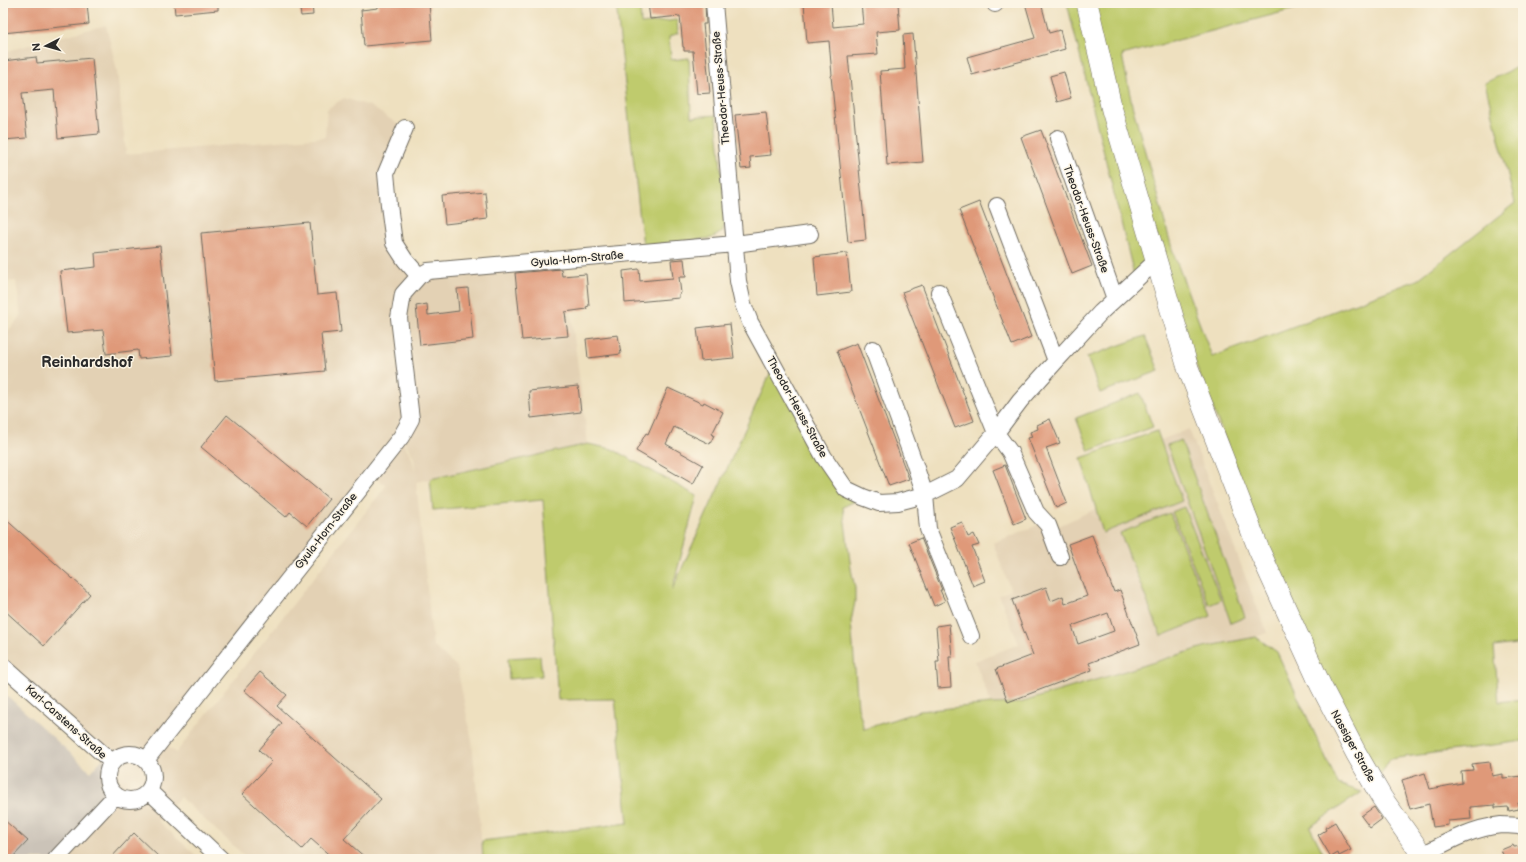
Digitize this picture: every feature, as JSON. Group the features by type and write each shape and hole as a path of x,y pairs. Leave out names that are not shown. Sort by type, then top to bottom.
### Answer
{"main road":[{"name":"Nassiger Straße","path":"1087,3 1112,110 1188,368 1258,550 1320,686 1356,753 1382,798 1424,857"}],"street":[{"name":"Theodor-Heuss-Straße","path":"714,3 738,281 743,304 750,322 824,457 846,488 863,498 879,503 898,502 924,495 957,480 1020,401 1056,361 1101,312 1156,261"},
{"path":"406,128 386,173 388,198 394,243 405,260 419,276"},
{"name":"Theodor-Heuss-Straße","path":"1058,138 1115,299"},
{"path":"997,206 1056,361"},
{"path":"735,244 810,234"},
{"name":"Gyula-Horn-Straße","path":"146,760 401,437 411,419 399,318 403,294 419,276 428,272 735,244"},
{"path":"939,292 996,433 1010,452 1036,512 1048,525 1060,557"},
{"path":"873,349 914,462 924,495 928,529 971,636"},
{"name":"Karl-Carstens-Straße","path":"3,666 112,762"},
{"path":"131,754 146,760 153,772 154,779 149,791 142,797 131,801 116,795 109,787 107,779 108,771 112,762 119,757 131,754"},
{"path":"149,791 221,859"},
{"path":"56,859 116,795"},
{"path":"1424,857 1458,836 1475,830 1501,825 1523,826"}],"shaded area":[{"path":"106,25 117,71 126,154 325,137 327,109 344,98 370,106 404,128 384,173 392,240 405,261 418,276 410,283 402,295 398,318 411,419 374,470 401,438 412,458 415,472 414,457 402,437 412,419 400,318 404,295 411,285 420,276 429,273 564,260 588,444 416,482 433,646 457,667 472,741 483,859 248,859 180,797 158,821 200,859 56,859 115,796 109,787 107,779 108,771 112,762 3,666 3,336 21,317 16,281 3,282 3,52","holes":["371,474 386,486 176,753 162,741"]},
{"path":"1189,429 1267,633 1256,637 1204,647 1020,703 991,704 975,661 1019,644 999,595 1011,590 993,543 1045,522 1050,530 1095,509 1104,533 1181,501 1161,440"},
{"path":"3,692 91,772 105,756 110,766 107,779 112,791 56,859 3,859"}],"green space":[{"path":"616,3 640,3 641,24 677,20 678,33 669,37 671,60 689,58 691,117 716,115 726,221 722,232 712,238 643,246"},
{"path":"1067,3 1317,3 1122,55 1132,105 1173,252 1212,357 1417,280 1515,203 1485,83 1523,64 1523,643 1494,647 1499,702 1523,699 1523,741 1390,759 1375,785 1321,686 1156,262 1135,279"},
{"path":"1145,336 1159,371 1100,393 1087,357"},
{"path":"774,365 824,457 863,497 843,507 855,588 855,602 851,621 858,707 864,729 920,711 991,704 1020,703 1204,647 1256,637 1277,652 1338,784 1362,792 1310,827 1326,859 483,859 482,841 628,823 615,699 558,700 543,500 433,510 430,479 588,444 612,449 697,496 672,590"},
{"path":"1140,393 1153,427 1089,451 1076,418"},
{"path":"1157,431 1182,501 1103,533 1081,458"},
{"path":"1181,440 1245,617 1231,623 1167,445"},
{"path":"1184,507 1221,600 1209,605 1172,512"},
{"path":"1170,513 1211,616 1161,636 1120,533"},
{"path":"540,656 542,676 509,679 508,658"}],"building":[{"path":"3,3 87,3 89,24 3,33"},
{"path":"174,3 218,3 218,10 175,14"},
{"path":"299,3 312,3 313,15 301,16"},
{"path":"378,3 429,3 432,40 364,46 361,10 378,8"},
{"path":"648,3 705,3 706,24 703,24 710,93 697,94 693,51 684,51 680,16 650,19"},
{"path":"804,3 831,3 833,27 863,24 861,3 898,3 900,30 876,32 878,54 848,56 866,240 848,242 831,76 829,41 807,43"},
{"path":"1025,3 1041,3 1049,33 1060,30 1065,49 972,75 967,57 1035,38"},
{"path":"913,34 923,162 887,165 880,71 905,69 903,35"},
{"path":"36,57 37,63 92,58 99,134 58,138 54,90 22,93 27,138 4,140 3,61"},
{"path":"1064,72 1071,98 1057,102 1050,76"},
{"path":"766,112 771,155 750,157 751,168 741,169 735,115"},
{"path":"1041,130 1092,266 1072,274 1021,137"},
{"path":"485,192 488,219 445,224 442,196"},
{"path":"979,202 1031,337 1012,345 959,210"},
{"path":"310,223 317,295 337,293 341,332 321,334 325,371 215,381 201,233"},
{"path":"160,246 172,356 139,359 138,350 106,354 103,330 67,333 60,271 96,267 95,253"},
{"path":"847,253 851,292 817,296 814,257"},
{"path":"684,259 686,277 679,277 681,293 679,294 679,298 625,303 623,271 639,269 640,281 673,278 671,260"},
{"path":"561,269 562,276 586,274 589,306 586,307 587,309 565,312 568,336 522,340 515,273"},
{"path":"922,285 974,421 955,428 902,292"},
{"path":"468,288 473,339 420,345 416,306 427,304 428,315 459,311 457,289"},
{"path":"730,324 734,358 701,361 697,328"},
{"path":"618,335 621,354 588,358 586,339"},
{"path":"857,343 909,479 889,486 837,351"},
{"path":"578,386 581,412 531,418 529,391"},
{"path":"668,388 703,404 704,402 723,412 712,434 714,435 710,444 674,427 666,444 703,465 693,484 636,451 646,433 648,434"},
{"path":"227,415 329,499 307,526 290,512 286,517 201,447"},
{"path":"1050,419 1060,443 1046,448 1067,503 1056,508 1028,438 1032,437 1030,432 1038,429 1037,425"},
{"path":"1005,465 1026,519 1014,524 993,470"},
{"path":"3,517 90,594 44,646 3,609"},
{"path":"962,522 968,537 974,534 979,545 972,547 985,581 973,586 950,527"},
{"path":"1092,535 1114,592 1120,590 1140,644 1089,663 1092,670 1008,702 996,669 1033,655 1012,600 1046,587 1051,601 1063,596 1065,604 1087,596 1068,544","holes":["1108,613 1114,631 1078,644 1072,626"]},
{"path":"921,538 945,601 934,606 909,543"},
{"path":"949,624 952,657 949,657 951,687 938,688 936,662 939,662 936,626"},
{"path":"260,672 287,695 277,706 381,799 344,839 367,859 334,859 311,839 302,849 242,794 272,762 259,750 282,723 244,690"},
{"path":"1490,762 1492,776 1503,774 1503,778 1523,776 1523,802 1518,803 1519,809 1509,811 1508,807 1495,808 1495,805 1470,807 1471,819 1448,821 1448,825 1433,827 1429,804 1410,809 1402,780 1425,773 1430,789 1462,783 1461,771 1473,770 1472,764"},
{"path":"1374,807 1382,819 1370,828 1361,816"},
{"path":"3,819 28,841 11,859 3,859"},
{"path":"1335,822 1351,850 1339,856 1338,853 1331,857 1318,835 1326,830 1325,828"},
{"path":"134,833 161,859 110,859"},
{"path":"1513,845 1514,847 1523,846 1523,859 1505,859 1501,850"}],"district":[{"name":"Reinhardshof","path":"87,362"}]}
